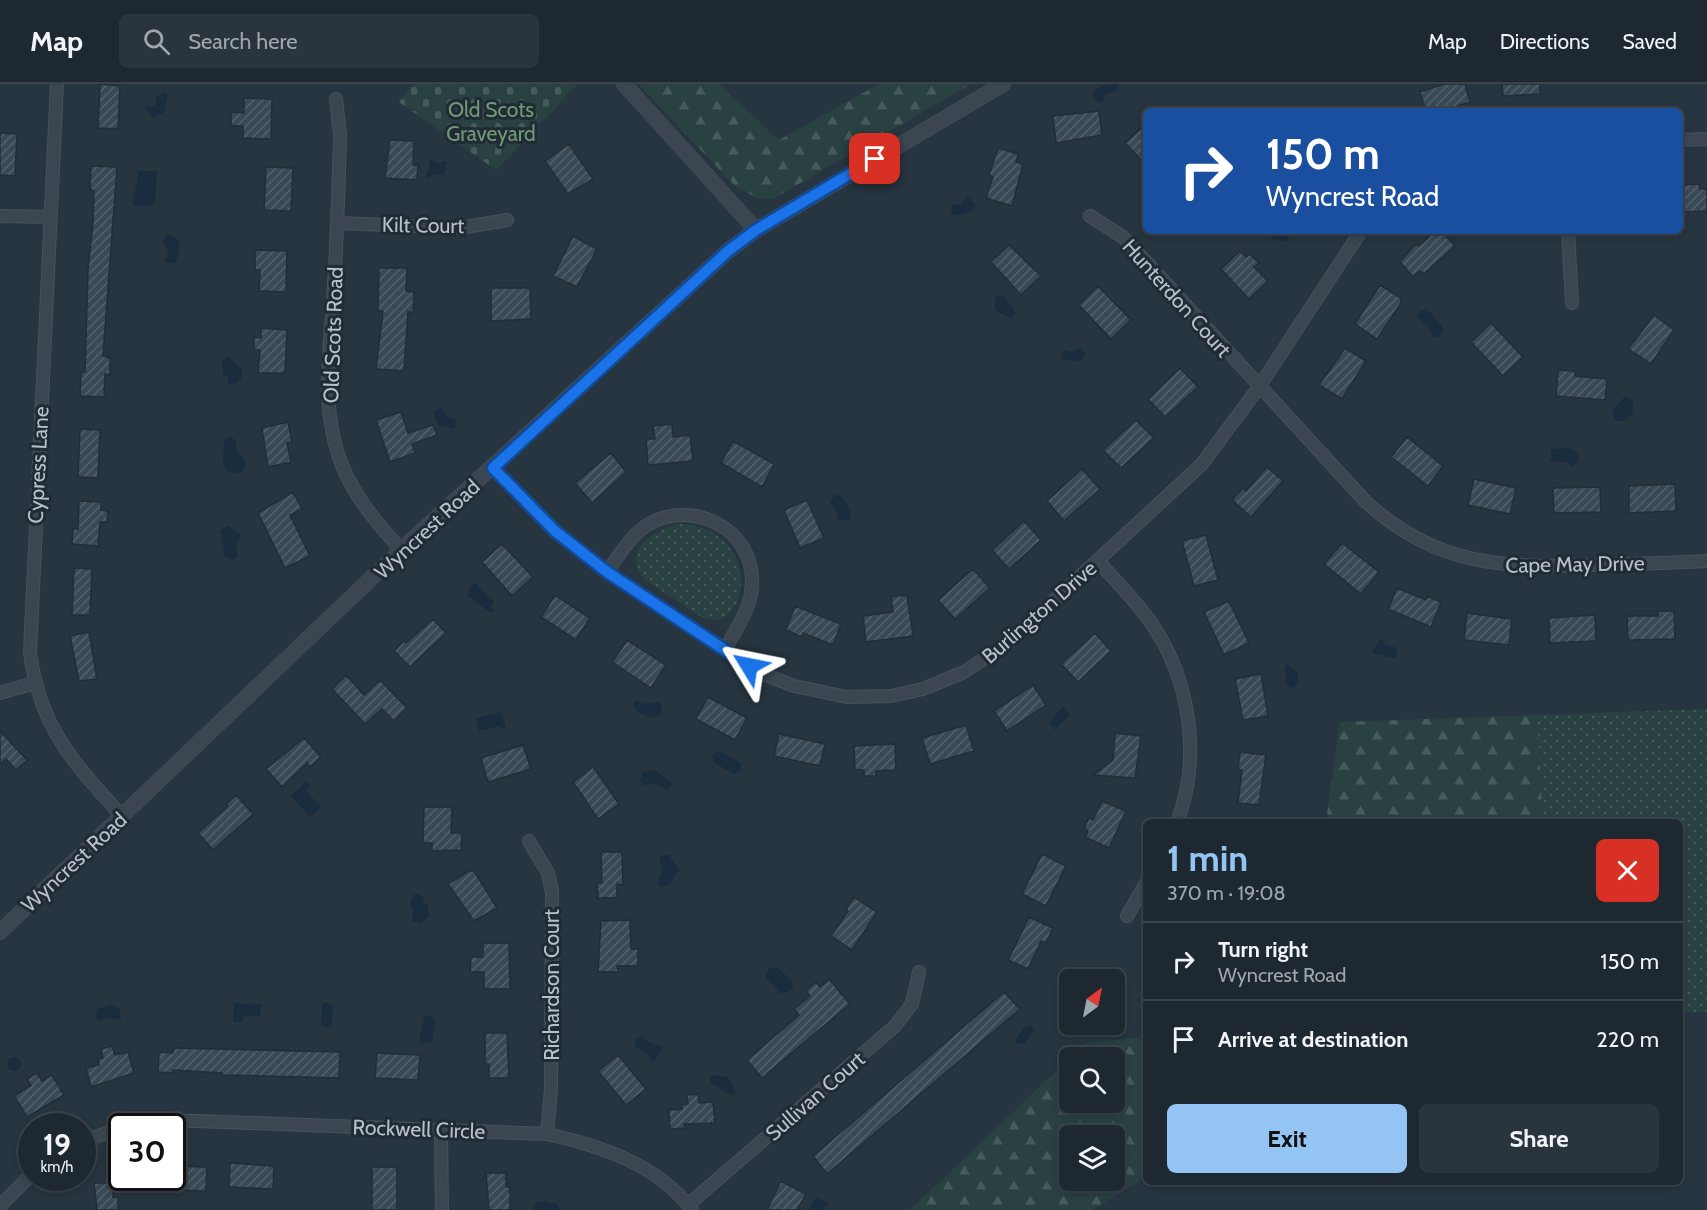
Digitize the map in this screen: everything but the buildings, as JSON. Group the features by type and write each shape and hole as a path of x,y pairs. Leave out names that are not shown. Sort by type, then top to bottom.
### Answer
{"street":[{"name":"Cypress Lane","path":"57,84 29,627 34,683 49,723 62,747 122,816"},
{"path":"624,84 756,230"},
{"name":"Wyncrest Road","path":"0,932 401,550 728,251 756,230 1003,84"},
{"name":"Old Scots Road","path":"336,99 340,135 329,400 332,430 342,465 355,492 374,520 401,550"},
{"path":"1683,140 1707,139"},
{"path":"0,216 50,217"},
{"name":"Hunterdon Court","path":"1090,216 1123,237 1259,387"},
{"name":"Kilt Court","path":"338,223 460,228 507,220"},
{"name":"Burlington Drive","path":"493,468 555,531 607,572 761,673 794,686 847,697 904,694 943,682 990,657 1098,561 1207,459 1259,387 1359,234"},
{"path":"1568,234 1572,303"},
{"name":"Cape May Drive","path":"1259,387 1379,515 1420,541 1456,556 1494,564 1526,567 1707,561"},
{"path":"607,572 638,532 662,517 692,514 726,528 742,546 748,560 752,582 750,600 725,649"},
{"path":"1098,561 1153,626 1166,647 1182,689 1190,737 1190,762 1184,802 1178,819"},
{"path":"0,693 34,683"},
{"name":"Richardson Court","path":"529,841 548,873 552,892 551,1090 547,1134"},
{"path":"1127,916 1143,889"},
{"name":"Sullivan Court","path":"690,1208 895,1026 912,1004 919,972"},
{"name":"Rockwell Circle","path":"186,1120 547,1134 596,1145 627,1159 671,1188 690,1208"},
{"path":"441,1130 442,1210"},
{"path":"5,1206 18,1191"}],"green space":[{"name":"Old Scots Graveyard","path":"413,84 578,84 496,170 399,102"},
{"path":"638,84 719,84 779,140 879,84 971,84 773,199 760,199 737,188"},
{"path":"681,524 707,530 726,542 737,559 741,578 739,596 732,610 721,619 705,619 645,580 638,569 636,560 643,543 660,531"},
{"path":"1707,709 1707,1012 1683,1013 1683,819 1543,819 1537,715"},
{"path":"1537,715 1543,819 1326,819 1340,722"},
{"path":"1143,1037 1143,1179 1125,1190 1125,1125 1059,1125 1059,1191 1123,1191 1092,1210 910,1210 1059,1068 1059,1113 1125,1113 1125,1047 1083,1047 1087,1043"}],"water":[{"path":"1108,84 1117,84 1117,90 1105,95 1102,103 1095,101 1092,95 1096,89"},
{"path":"163,92 168,95 164,112 154,118 144,108 147,105 155,106 156,97"},
{"path":"429,158 438,164 443,161 447,163 444,175 436,174 427,179 426,173 430,168"},
{"path":"139,171 157,171 155,203 151,206 132,206"},
{"path":"967,196 976,205 972,211 956,216 951,214 952,205 962,204"},
{"path":"167,234 176,237 180,245 177,262 173,264 165,262 168,251 163,242"},
{"path":"1263,234 1288,234 1289,237 1286,241 1279,241 1277,238 1272,239 1273,235 1263,237"},
{"path":"998,295 1003,296 1013,309 1015,313 1011,318 996,311 994,299"},
{"path":"1427,309 1443,327 1440,337 1433,337 1428,327 1417,317 1419,312"},
{"path":"1080,347 1086,354 1080,362 1061,359 1063,350 1072,352"},
{"path":"228,356 242,369 241,379 236,384 228,383 228,376 223,376 222,361"},
{"path":"1624,397 1628,397 1633,402 1633,413 1624,421 1615,421 1612,412"},
{"path":"441,407 448,417 457,420 454,429 439,426 433,412"},
{"path":"230,436 235,440 237,452 246,461 244,469 238,474 227,471 223,465 224,440"},
{"path":"1569,448 1579,454 1577,463 1572,466 1566,462 1550,462 1551,449"},
{"path":"835,495 844,499 848,504 851,514 849,521 837,519 837,512 830,502"},
{"path":"229,526 241,535 236,544 238,557 233,560 225,557 220,530"},
{"path":"475,583 494,601 491,608 494,610 492,613 475,602 473,598 467,597 469,587"},
{"path":"1380,640 1383,640 1385,645 1395,647 1398,651 1395,658 1371,653"},
{"path":"1287,664 1298,673 1298,685 1291,689 1285,683 1287,677 1284,669"},
{"path":"636,701 645,704 659,702 662,707 661,715 651,718 637,712 633,705"},
{"path":"1063,706 1070,715 1055,730 1049,723"},
{"path":"502,712 506,728 500,729 499,726 479,731 476,718"},
{"path":"716,752 724,753 740,763 741,771 734,774 715,763 711,756"},
{"path":"655,770 672,783 667,791 656,784 644,785 640,781 643,772"},
{"path":"306,781 311,785 306,791 321,807 310,817 291,796"},
{"path":"669,855 680,872 677,872 671,884 660,887 657,882 663,870 659,858"},
{"path":"419,894 423,897 424,904 428,905 430,915 421,924 412,921 413,911 410,904 413,895"},
{"path":"772,967 778,968 793,982 793,988 786,993 780,993 766,978 766,972"},
{"path":"326,1002 333,1005 332,1025 328,1028 321,1024 322,1005"},
{"path":"234,1003 261,1004 260,1016 244,1015 243,1022 233,1022"},
{"path":"112,1004 120,1010 121,1020 108,1018 99,1021 95,1018 97,1009"},
{"path":"431,1016 435,1020 433,1039 430,1043 422,1044 419,1041 424,1017"},
{"path":"1031,1025 1035,1029 1024,1044 1014,1042 1025,1027"},
{"path":"641,1036 648,1042 664,1047 655,1060 652,1061 646,1052 635,1047 636,1039"},
{"path":"11,1057 17,1057 21,1064 17,1071 11,1071 7,1067 7,1061"},
{"path":"713,1075 727,1077 736,1092 734,1095 711,1084 710,1077"},
{"path":"816,1197 829,1203 825,1210 809,1210"},
{"path":"546,1199 549,1204 556,1203 560,1210 534,1210 534,1203 538,1201 544,1203"}],"route":[{"path":"749,666 607,572 555,531 493,468 728,251 756,230 875,159"}]}
